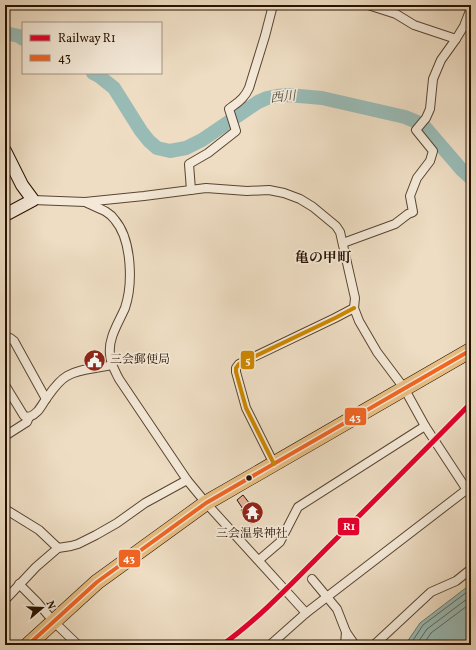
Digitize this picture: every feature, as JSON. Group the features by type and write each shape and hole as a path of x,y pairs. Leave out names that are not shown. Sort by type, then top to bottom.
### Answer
{"highway":[{"path":"28,645 97,582 206,503 471,350"}],"main road":[{"path":"5,151 22,184 33,200 5,215"}],"street":[{"path":"192,190 189,164 208,153 236,131 229,109 246,95 249,88 273,5"},
{"path":"368,5 396,14 414,25 456,39"},
{"path":"343,244 395,224 408,214 414,212 410,196 417,178 430,161 433,151 416,130 426,118 430,109 433,79 441,60 464,26 471,8"},
{"path":"33,200 85,202 206,188 247,191 269,190 284,193 300,199 313,207 336,226 340,232 355,298 354,308 359,321 377,352 404,388 425,426 469,488 306,613 270,645"},
{"path":"85,202 105,211 116,220 126,241 129,255 130,284 128,298 113,335 109,353 112,365 119,379 187,480 306,613"},
{"path":"274,464 246,408 236,372 237,366 354,308"},
{"path":"5,338 10,338 14,341 46,399"},
{"path":"5,385 24,416 29,417 36,414 46,399 66,376 79,371 112,365"},
{"path":"5,436 27,422 29,417"},
{"path":"259,560 280,542 298,508 425,426"},
{"path":"5,600 36,567 58,548 78,544 96,535 117,523 145,503 187,480"},
{"path":"5,509 39,530 58,548"},
{"path":"374,645 431,592 456,581 471,569"},
{"path":"312,579 337,609 346,632 355,645"},
{"path":"19,584 54,622 78,645"},
{"path":"345,645 346,632"}],"water":[{"path":"471,584 471,645 405,645 420,623"}],"building":[{"name":"三会郵便局","path":"100,354 101,362 87,364 86,356"},
{"name":"三会温泉神社","path":"243,495 250,504 253,502 262,515 251,523 241,510 243,509 237,500"}],"waterway":[{"name":"西川","path":"5,33 19,36 22,38"},
{"name":"西川","path":"95,74 114,88 141,131 157,148 170,151 186,148 202,140 258,102 267,98 288,95 322,98 405,117 417,122 424,126 461,169 471,178"}],"rail line":[{"name":"R1","path":"222,645 250,623 277,598 471,403"}],"transit line":[{"name":"5","path":"274,464 246,408 236,368 239,364 354,308"},
{"name":"43","path":"28,645 97,582 206,503 471,350"}],"place":[{"name":"三会郵便局","path":"94,360"},
{"name":"三会温泉神社","path":"252,513"}],"district":[{"name":"亀の甲町","path":"323,258"}]}
